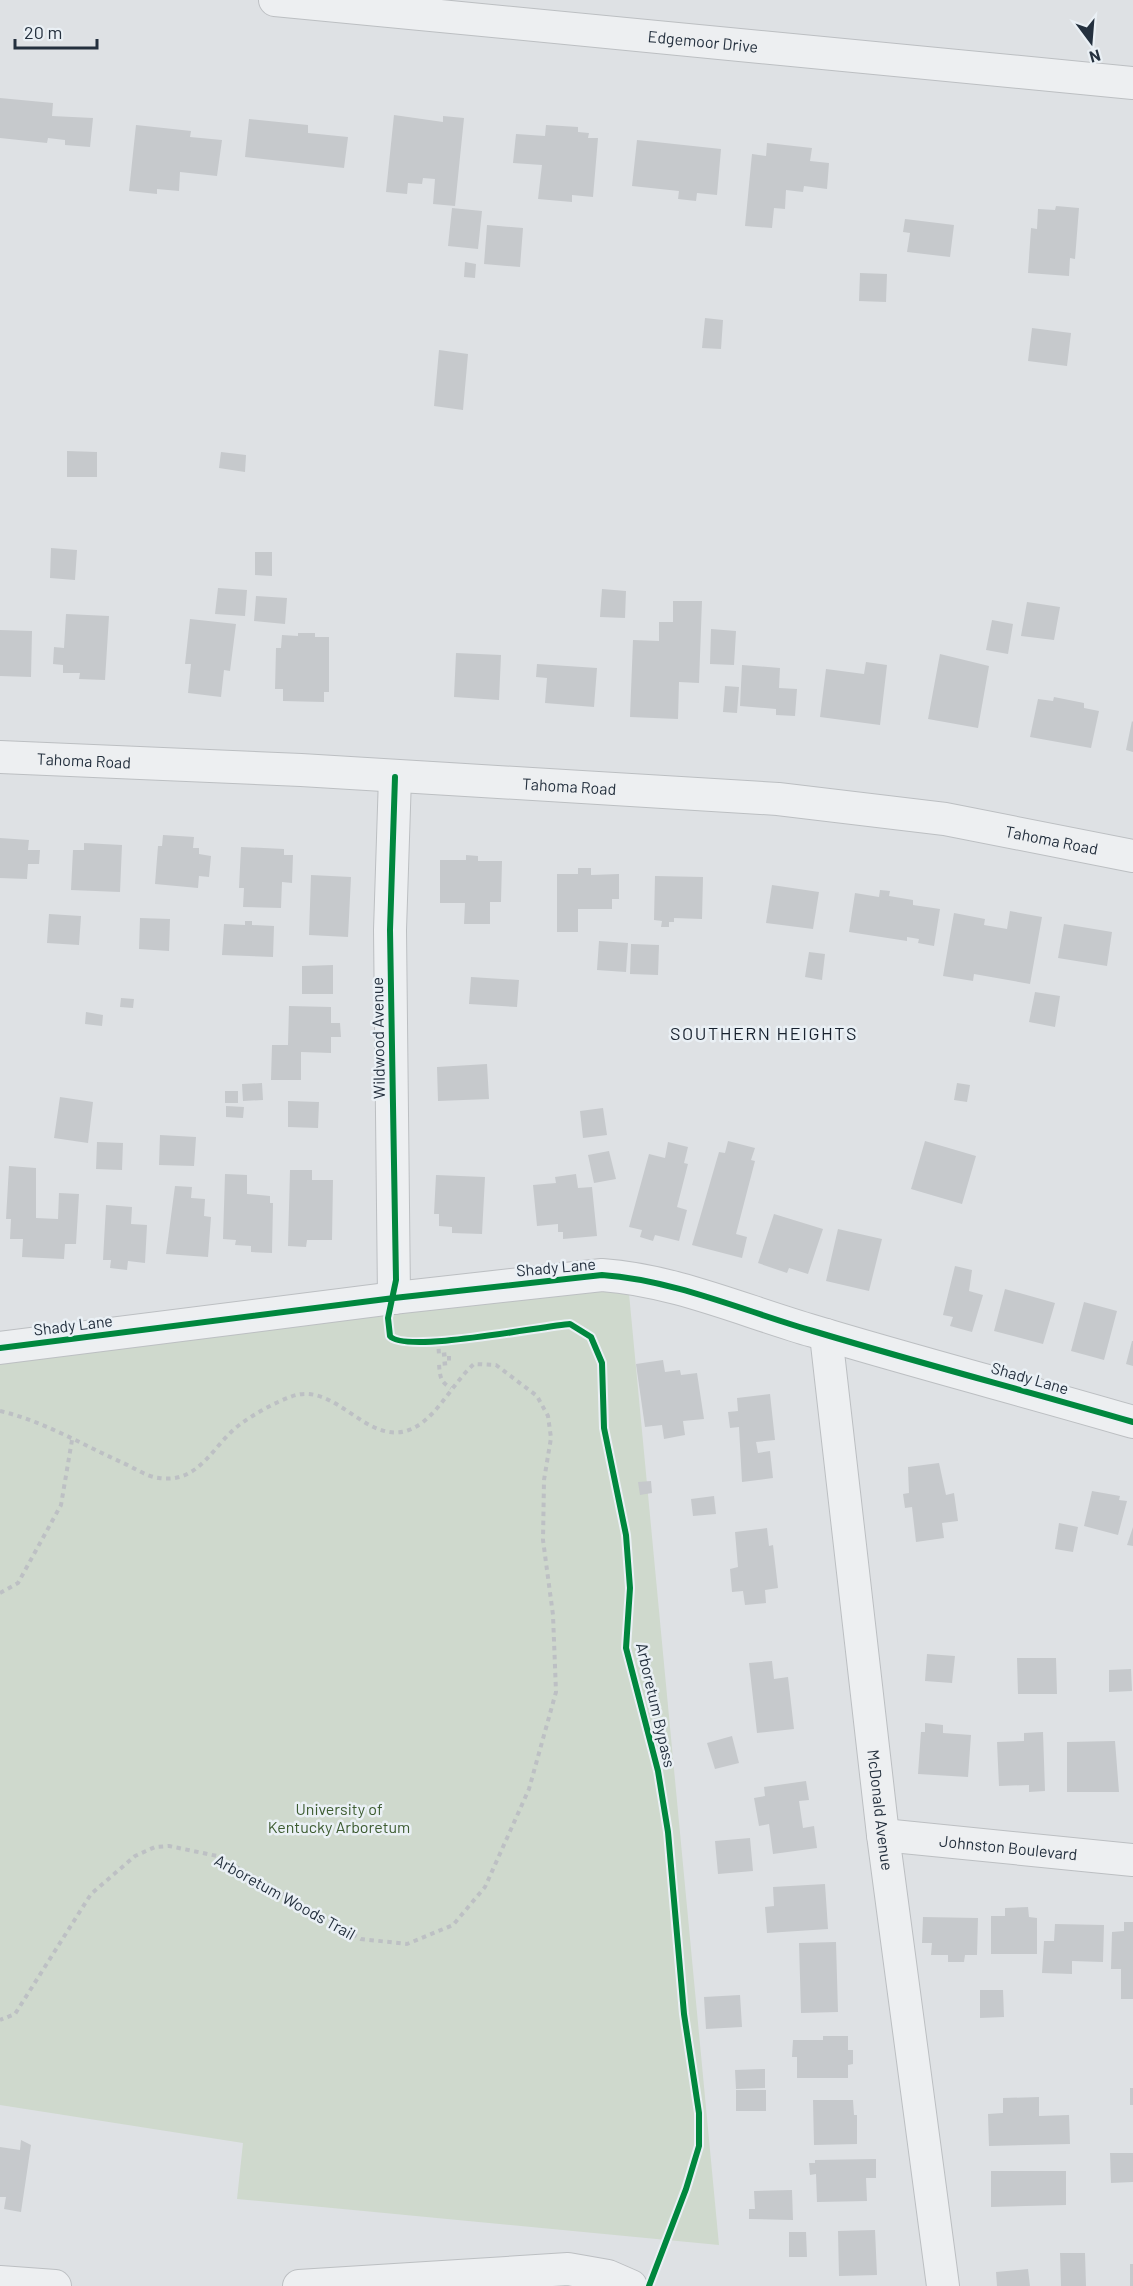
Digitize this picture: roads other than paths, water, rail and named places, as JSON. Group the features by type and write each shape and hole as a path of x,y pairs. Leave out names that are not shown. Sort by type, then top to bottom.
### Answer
{"street":[{"name":"Edgemoor Drive","path":"275,0 1133,83"},
{"name":"Tahoma Road","path":"0,757 301,770 788,800 945,819 1133,856"},
{"name":"Wildwood Avenue","path":"394,1298 390,930 395,777"},
{"name":"Shady Lane","path":"0,1348 570,1277 633,1278 664,1285 826,1335 1133,1422"},
{"name":"McDonald Avenue","path":"826,1335 883,1835 943,2286"},
{"name":"Johnston Boulevard","path":"883,1835 1133,1860"},
{"path":"299,2286 568,2269 608,2276 631,2286"},
{"path":"0,2282 55,2286"}],"district":[{"name":"SOUTHERN HEIGHTS","path":"764,1034"}],"park label":[{"name":"University of Kentucky Arboretum","path":"339,1818"}]}
